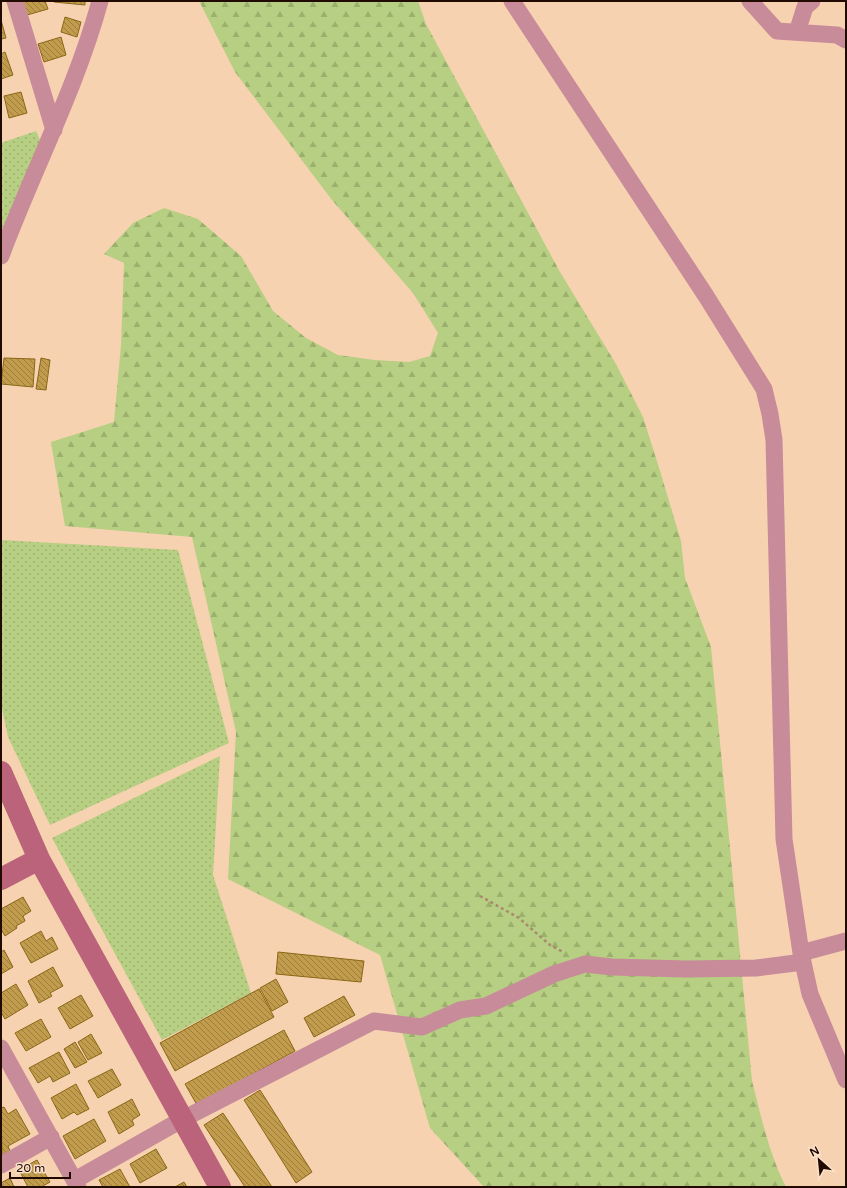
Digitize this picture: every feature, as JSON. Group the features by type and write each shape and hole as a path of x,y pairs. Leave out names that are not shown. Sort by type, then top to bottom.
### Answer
{"street":[{"path":"15,1 54,130"},
{"path":"1,256 20,203 54,130 92,31 100,1"},
{"path":"512,1 706,296 764,389 774,440 784,839 802,957 810,994 846,1080"},
{"path":"750,1 777,31 837,36 846,40"},
{"path":"797,32 805,7 812,1"},
{"path":"1,772 39,859 220,1187"},
{"path":"1,879 39,859"},
{"path":"1,1048 76,1184 183,1119 374,1021 422,1027 460,1010 486,1006 554,974 585,964 650,968 749,968 782,966 846,941"},
{"path":"1,1165 51,1137"}],"path":[{"path":"480,896 519,918 550,945 585,964"}],"green space":[{"path":"199,1 418,1 426,24 560,272 616,364 643,417 681,541 685,578 711,647 752,1081 770,1148 786,1187 484,1187 430,1128 380,955 228,879 236,732 192,537 65,526 51,442 114,422 121,345 124,263 104,254 133,223 164,208 198,219 241,256 273,311 306,338 338,355 375,360 409,362 430,356 438,333 413,293 332,200 235,72"},
{"path":"36,131 41,142 1,246 1,143"},
{"path":"1,540 178,550 229,743 50,825 8,737 1,704"},
{"path":"220,756 213,875 251,993 162,1040 52,838"}],"building":[{"path":"22,1 45,1 48,9 27,15"},
{"path":"85,1 85,5 54,2"},
{"path":"65,17 81,22 77,37 61,32"},
{"path":"1,20 6,38 1,39"},
{"path":"61,37 66,55 44,62 38,44"},
{"path":"5,52 13,75 1,79 1,54"},
{"path":"21,92 27,113 9,118 4,96"},
{"path":"4,358 35,359 33,387 1,384"},
{"path":"41,358 50,360 46,390 36,389"},
{"path":"23,897 31,911 23,916 25,921 16,926 17,928 5,936 1,929 1,909"},
{"path":"41,931 46,941 52,937 58,949 31,963 20,943"},
{"path":"4,950 13,967 1,974 1,952"},
{"path":"278,952 364,961 361,982 276,974"},
{"path":"53,967 63,986 50,993 52,996 39,1003 28,981"},
{"path":"276,979 288,1002 272,1011 260,988"},
{"path":"16,984 28,1005 5,1019 1,1012 1,993"},
{"path":"259,989 274,1017 175,1071 160,1043"},
{"path":"81,995 93,1016 70,1029 58,1008"},
{"path":"344,996 355,1015 314,1037 304,1018"},
{"path":"41,1019 51,1037 26,1051 15,1033"},
{"path":"284,1030 295,1051 197,1105 185,1084"},
{"path":"91,1034 102,1053 88,1060 78,1042"},
{"path":"75,1042 87,1062 75,1068 64,1049"},
{"path":"59,1052 70,1073 53,1082 50,1076 38,1083 29,1068"},
{"path":"112,1069 121,1085 98,1098 88,1081"},
{"path":"76,1084 89,1109 77,1115 74,1112 62,1119 51,1098"},
{"path":"260,1090 312,1172 296,1183 244,1100"},
{"path":"132,1099 140,1115 132,1120 134,1125 119,1134 108,1112"},
{"path":"4,1107 8,1114 16,1109 30,1134 8,1146 10,1151 2,1155 1,1108"},
{"path":"223,1113 272,1187 245,1187 204,1125"},
{"path":"94,1119 106,1141 75,1159 63,1136"},
{"path":"156,1149 167,1168 140,1183 130,1164"},
{"path":"37,1160 50,1182 41,1187 28,1187 19,1170"},
{"path":"120,1169 130,1187 103,1187 99,1180"},
{"path":"10,1178 14,1187 1,1187 1,1183"},
{"path":"184,1182 187,1187 175,1187"}]}
